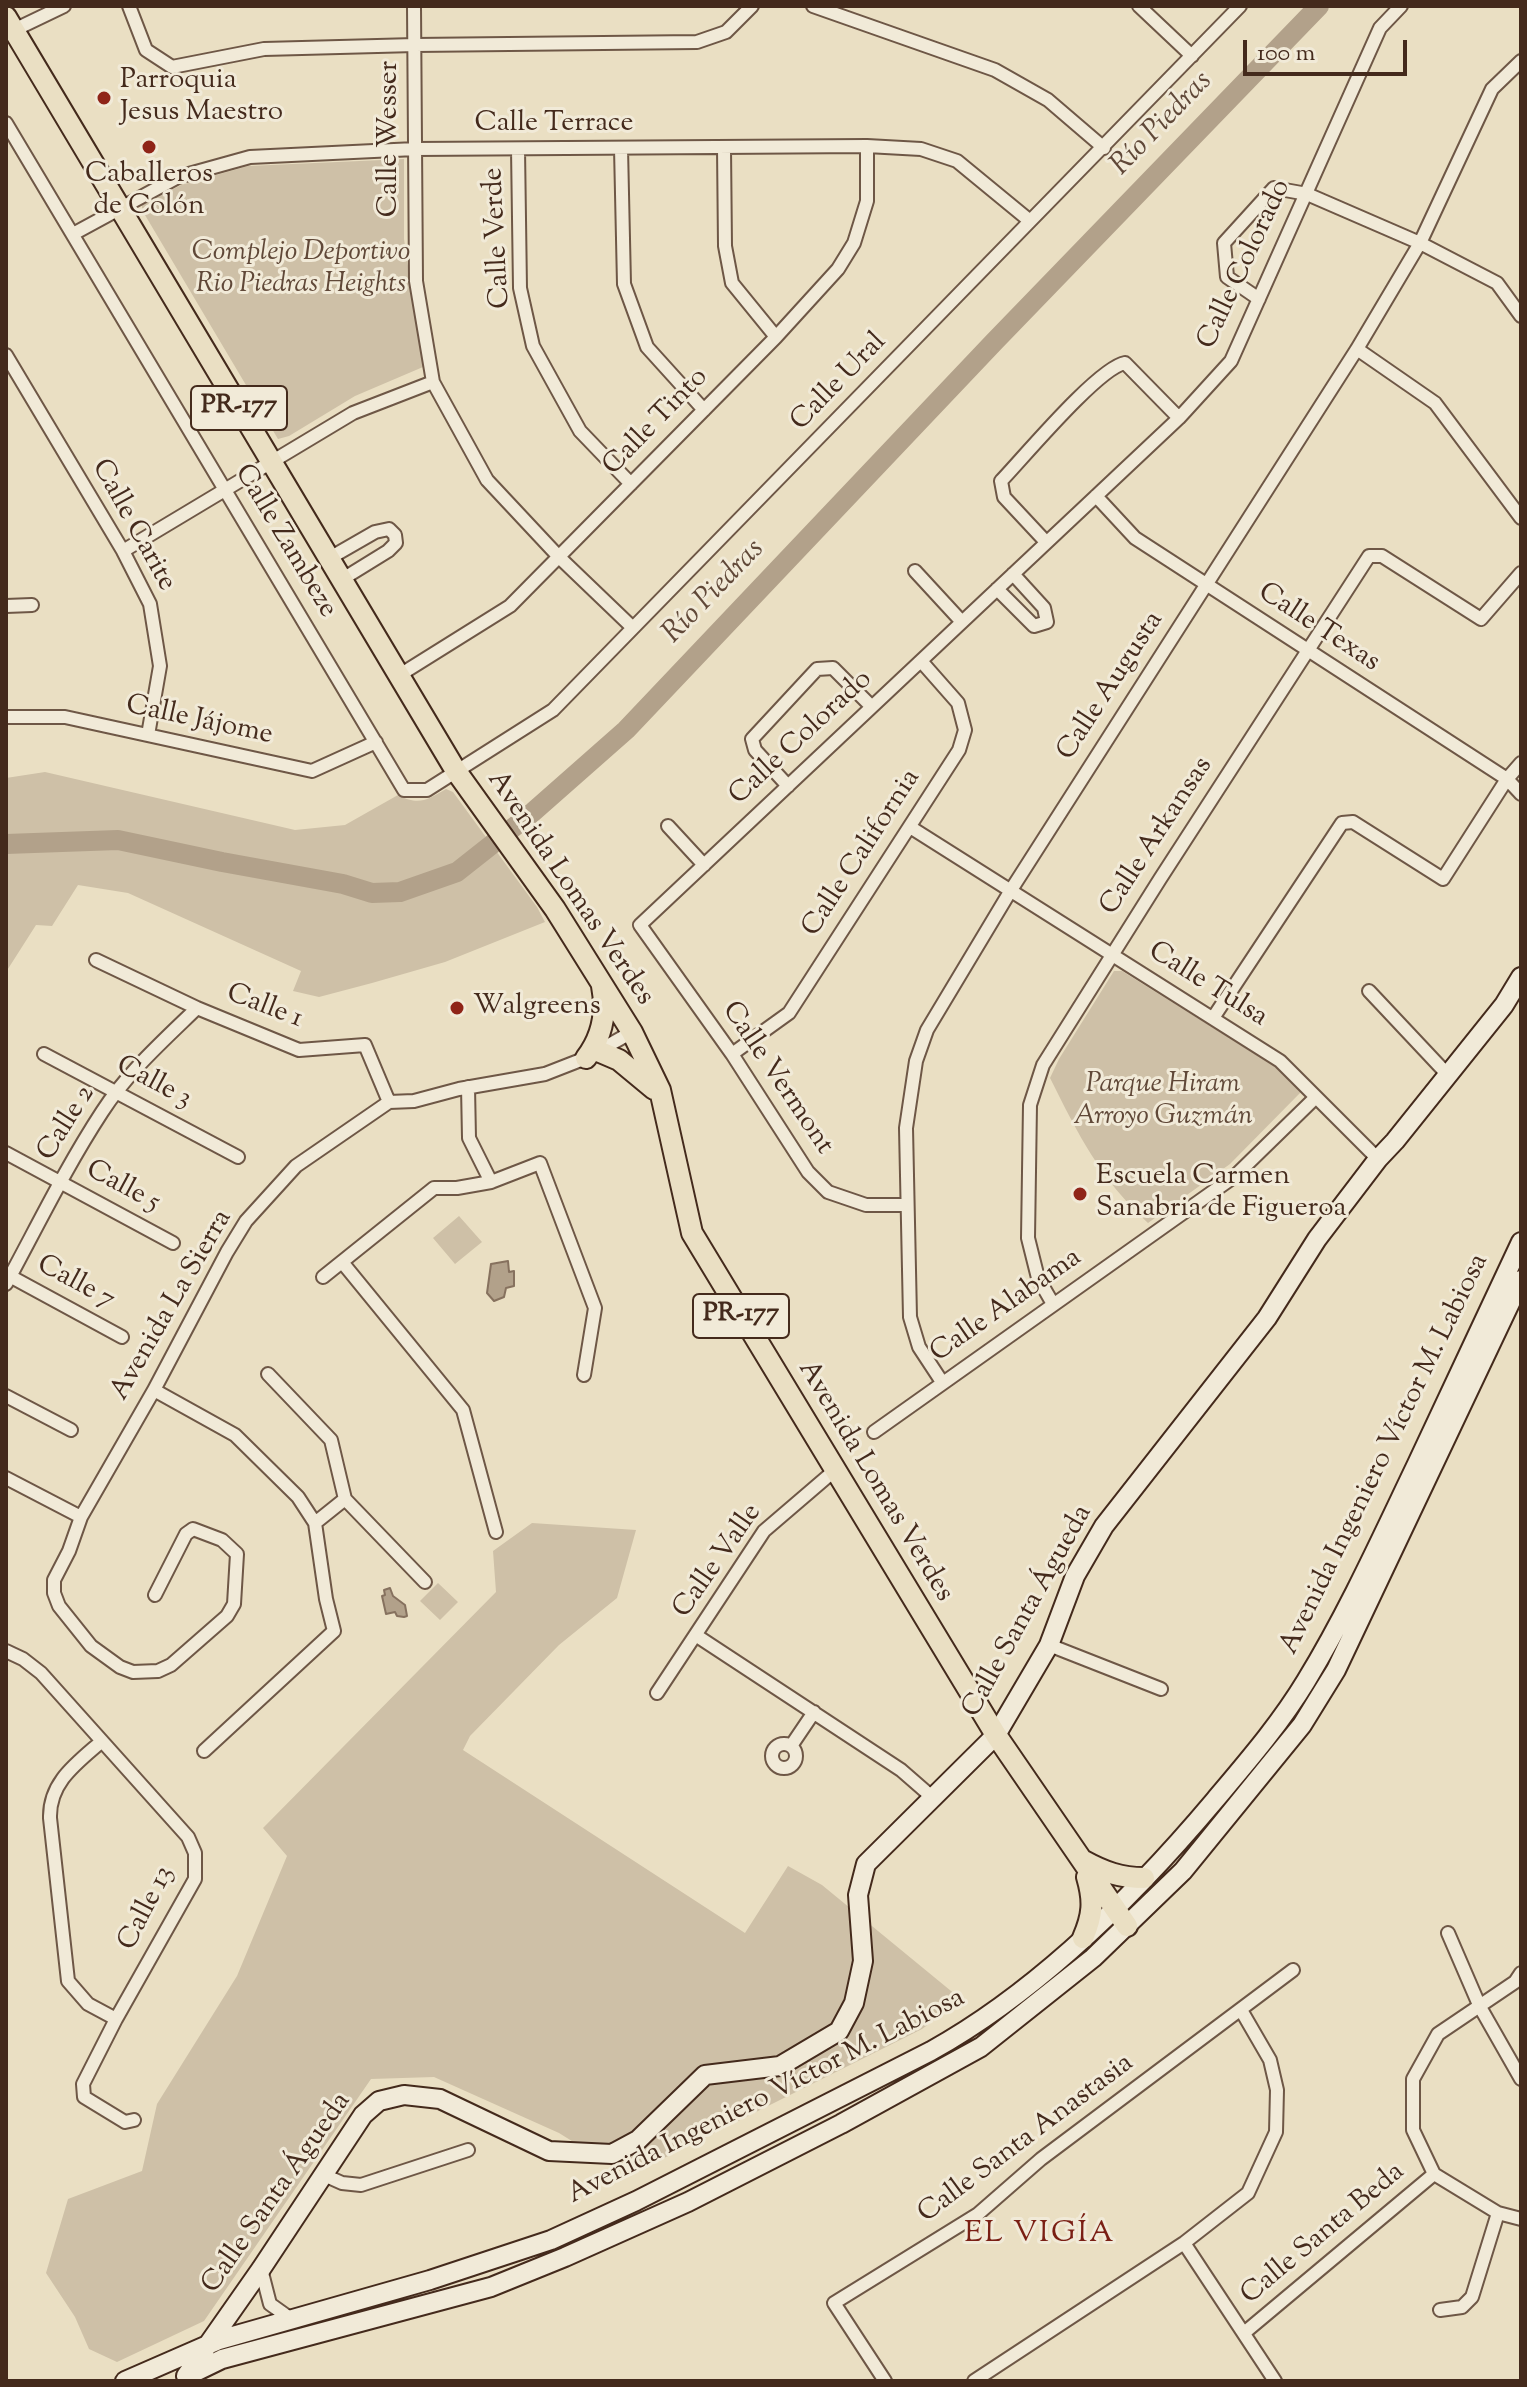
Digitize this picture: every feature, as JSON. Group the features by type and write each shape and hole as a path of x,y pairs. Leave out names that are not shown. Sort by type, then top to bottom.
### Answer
{"main road":[{"name":"Avenida Lomas Verdes","path":"10,23 456,771 533,878 632,1032 661,1099 692,1233 996,1735 1120,1917"},
{"name":"Calle Santa Águeda","path":"182,2379 261,2269 363,2115 379,2101 404,2095 440,2099 549,2151 612,2154 638,2140 705,2075 780,2066 839,2031 854,2003 863,1961 858,1895 866,1864 996,1735 1049,1645 1075,1576 1104,1526 1267,1318 1317,1239 1504,1005 1521,977"},
{"path":"601,982 605,1000 603,1018 592,1055 619,1060 640,1075 661,1099"},
{"name":"Avenida Ingeniero Víctor M. Labiosa","path":"182,2379 222,2359 491,2287 688,2202 841,2124 981,2047 1093,1958 1144,1878 1183,1838 1260,1747 1318,1661 1366,1572 1521,1242"},
{"name":"Avenida Ingeniero Víctor M. Labiosa","path":"125,2381 207,2344 430,2280 551,2240 636,2201 965,2032 1003,2005 1083,1938 1120,1917 1183,1871 1260,1779 1311,1711 1336,1670 1521,1280"},
{"path":"1082,1862 1124,1878 1144,1878"},
{"path":"1082,1862 1093,1898 1093,1915 1083,1938"}],"street":[{"path":"10,23 64,6"},
{"path":"129,6 146,50 172,67 264,49 697,42 726,32 752,6"},
{"name":"Calle Wesser","path":"414,6 416,281 433,382 487,480 560,558 633,628"},
{"path":"813,6 995,70 1048,100 1104,148"},
{"path":"1139,6 1192,56"},
{"name":"Calle Ural","path":"438,783 553,710 1240,6"},
{"name":"Calle Colorado","path":"640,925 1179,418 1231,361 1380,28 1401,6"},
{"name":"Calle Augusta","path":"942,1382 919,1347 910,1317 906,1128 916,1061 927,1030 1011,890 1357,349 1420,243 1492,89 1521,61"},
{"name":"Calle Zambeze","path":"6,123 404,790 427,790 438,783"},
{"name":"Calle Terrace","path":"73,234 178,177 250,157 415,149 867,146 921,149 957,161 1030,221"},
{"name":"Calle Tinto","path":"398,676 510,606 776,337 838,269 854,243 867,201 867,146"},
{"path":"621,148 624,284 647,347 704,410"},
{"path":"724,148 725,246 732,283 776,337"},
{"name":"Calle Verde","path":"518,149 520,288 533,346 580,431 631,484"},
{"path":"1259,299 1227,277 1224,243 1274,188 1307,194 1420,243 1497,283 1521,316"},
{"path":"1357,349 1435,403 1521,518"},
{"name":"Calle Carite","path":"6,355 123,551 150,604 160,666 148,735"},
{"path":"1046,542 1004,497 1001,481 1085,392 1115,365 1125,363 1179,418"},
{"path":"123,551 270,460 353,413 433,382"},
{"name":"Calle Texas","path":"1096,496 1135,538 1507,779 1521,794"},
{"path":"328,559 375,532 389,529 395,535 396,543 388,551 341,580"},
{"name":"Calle Arkansas","path":"1053,1304 1038,1278 1028,1238 1030,1105 1043,1065 1307,650 1369,556 1382,556 1481,619 1521,573"},
{"path":"915,571 962,622"},
{"path":"997,589 1034,626 1047,622 1044,608 1013,574"},
{"path":"6,606 32,605"},
{"name":"Calle California","path":"732,1054 789,1013 959,750 965,730 958,703 921,661"},
{"path":"788,786 755,750 752,739 817,669 833,668 871,706"},
{"path":"6,704 6,717"},
{"name":"Calle Jájome","path":"6,717 65,717 312,771 376,742"},
{"path":"1213,1018 1342,823 1353,822 1443,879 1507,779 1521,763"},
{"path":"668,826 704,865"},
{"name":"Calle Tulsa","path":"910,827 1280,1061 1378,1159"},
{"name":"Calle Vermont","path":"640,925 732,1054 808,1172 828,1192 866,1205 907,1205"},
{"name":"Calle 1","path":"96,960 197,1008 299,1050 365,1045 389,1102"},
{"path":"1369,991 1447,1074"},
{"name":"Calle 2","path":"7,1278 102,1112 151,1053 197,1008"},
{"name":"Avenida La Sierra","path":"155,1595 186,1534 193,1529 222,1540 237,1554 231,1612 171,1665 147,1673 120,1667 91,1646 59,1606 54,1593 54,1580 81,1517 246,1221 296,1166 389,1102 414,1101 468,1087 545,1074 592,1055 632,1032"},
{"name":"Calle 3","path":"44,1054 238,1157"},
{"path":"468,1087 469,1138 491,1182"},
{"name":"Calle Alabama","path":"874,1432 1235,1176 1315,1098"},
{"name":"Calle 5","path":"6,1153 173,1243"},
{"path":"323,1277 434,1188 457,1188 491,1182 540,1163 595,1308 584,1375"},
{"path":"342,1262 463,1410 496,1532"},
{"name":"Calle 7","path":"7,1278 122,1337"},
{"path":"268,1374 331,1440 345,1499 425,1582"},
{"path":"154,1390 235,1435 298,1497 315,1523 334,1631 204,1751"},
{"path":"6,1396 71,1430"},
{"name":"Calle Valle","path":"657,1693 764,1531 834,1471"},
{"path":"6,1478 81,1517"},
{"path":"315,1523 345,1499"},
{"path":"697,1636 901,1770 932,1797"},
{"path":"1049,1645 1161,1689"},
{"name":"Calle 13","path":"6,1651 41,1673 188,1837 195,1853 195,1879 116,2019 82,2091 84,2097 125,2122 134,2120"},
{"path":"791,1746 814,1712"},
{"path":"102,1741 58,1783 49,1803 68,1981 88,2004 116,2019"},
{"path":"1448,1933 1480,2007 1521,2079"},
{"name":"Calle Santa Anastasia","path":"885,2381 834,2303 978,2214 1041,2159 1293,1970"},
{"path":"1521,1973 1515,1982 1438,2034 1413,2079 1413,2130 1434,2174 1498,2213 1521,2219"},
{"path":"974,2381 1184,2243 1248,2193 1276,2132 1277,2090 1270,2060 1241,2010"},
{"path":"324,2175 342,2183 361,2185 468,2150"},
{"name":"Calle Santa Beda","path":"1244,2333 1434,2174"},
{"path":"1440,2310 1462,2307 1472,2297 1498,2213"},
{"path":"1184,2243 1275,2381"},
{"path":"261,2269 270,2304 291,2319"}],"green space":[{"name":"Complejo Deportivo Rio Piedras Heights","path":"404,159 404,239 423,367 355,396 289,436 278,439 142,210 142,205 181,185 248,166"},
{"path":"45,772 295,830 345,825 398,795 423,800 446,789 453,792 545,922 445,962 319,997 293,991 301,971 128,893 78,885 52,926 36,925 6,972 6,778"},
{"name":"Parque Hiram Arroyo Guzmán","path":"1114,971 1122,971 1271,1064 1301,1092 1230,1164 1148,1223 1103,1173 1050,1078"},
{"path":"459,1216 482,1242 455,1264 433,1238"},
{"path":"532,1523 636,1530 617,1598 559,1645 470,1736 463,1750 745,1933 788,1866 822,1885 962,2000 922,2029 628,2176 559,2133 434,2077 371,2079 204,2321 117,2362 89,2349 75,2317 46,2273 68,2199 142,2171 157,2104 237,1976 287,1856 263,1828 496,1592 493,1551"},
{"path":"438,1583 458,1602 440,1620 420,1601"}],"shaded area":[{"path":"508,1261 509,1272 514,1271 514,1286 506,1288 504,1297 494,1301 487,1293 491,1264"},
{"path":"390,1588 393,1596 405,1605 407,1616 397,1616 395,1612 386,1614 382,1596 385,1595 384,1590"}],"waterway":[{"name":"Río Piedras","path":"6,844 118,840 343,884 372,893 400,892 457,872 533,812 626,730 994,342 1319,6"}],"place":[{"name":"Parroquia Jesus Maestro","path":"104,98"},
{"name":"Caballeros de Colón","path":"149,147"},
{"name":"Walgreens","path":"457,1008"},
{"name":"Escuela Carmen Sanabria de Figueroa","path":"1080,1194"}],"district":[{"name":"EL VIGÍA","path":"1040,2236"}]}
